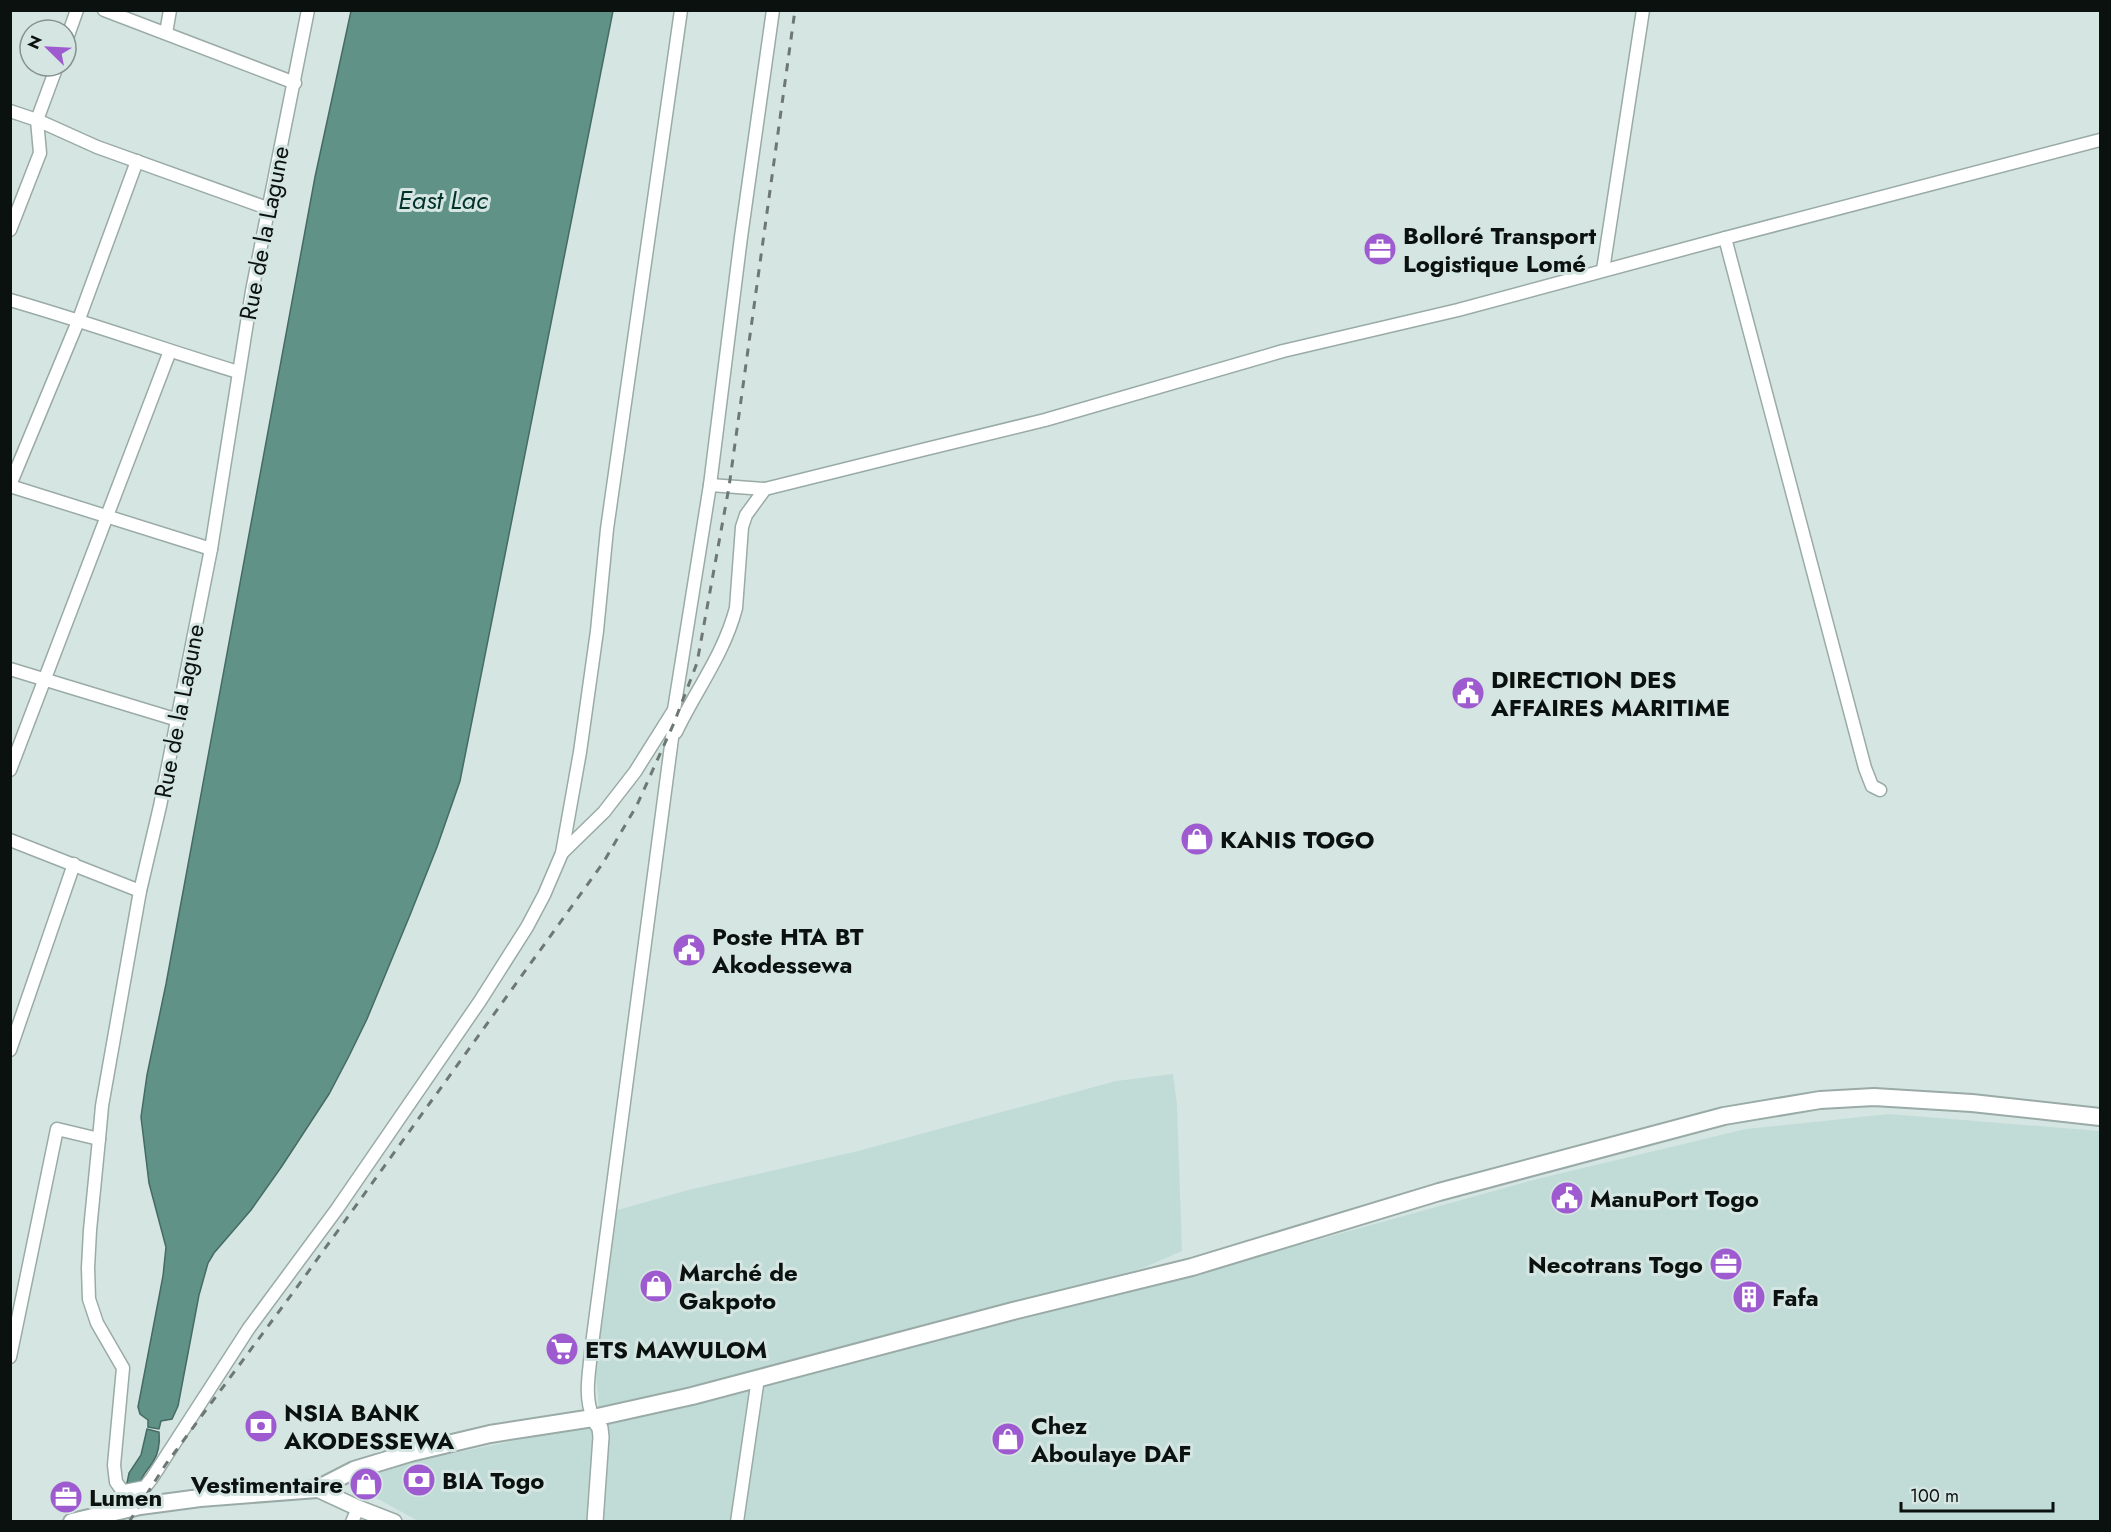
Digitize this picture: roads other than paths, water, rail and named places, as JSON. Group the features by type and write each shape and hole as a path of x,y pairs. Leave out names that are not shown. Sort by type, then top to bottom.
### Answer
{"main road":[{"path":"72,1521 140,1506 227,1495 316,1489 354,1470 410,1453 500,1432 593,1418 692,1396 1013,1311 1191,1267 1439,1192 1653,1134 1772,1107 1820,1100 1874,1097 1972,1103 2100,1117"}],"street":[{"path":"104,10 295,83"},
{"path":"166,33 170,10"},
{"name":"Rue de la Lagune","path":"308,10 295,83 267,208 238,372 211,549 178,720 140,891 102,1106 90,1230 89,1299 98,1323 123,1368 114,1465 116,1482 121,1489 125,1491 145,1487 249,1328 337,1209 480,1001 527,927 544,896 562,853"},
{"path":"562,853 580,752 597,631 607,529 681,10"},
{"path":"595,1521 601,1437 600,1428 593,1418 588,1403 588,1384 674,710 710,485 742,225 773,10"},
{"path":"1603,270 1643,10"},
{"path":"10,230 40,153 37,120 53,78"},
{"path":"10,111 37,120 97,147 267,208"},
{"path":"710,485 765,489 1045,420 1283,351 1458,310 2100,140"},
{"path":"137,161 79,319 10,485 211,549"},
{"path":"1725,238 1865,768 1872,786 1880,790"},
{"path":"10,300 79,319 238,372"},
{"path":"10,770 170,351"},
{"path":"671,741 689,704 714,665 727,635 736,608 742,526 746,516 765,489"},
{"path":"10,669 178,720"},
{"path":"562,853 604,812 635,772 674,710"},
{"path":"10,840 140,891"},
{"path":"10,1050 74,864"},
{"path":"10,1357 57,1129 99,1139"},
{"path":"737,1521 758,1378"},
{"path":"316,1489 355,1515 394,1521"}],"water":[{"name":"East Lac","path":"351,11 613,11 460,781 410,915 367,1019 349,1056 329,1094 282,1166 251,1210 208,1263 199,1295 178,1406 172,1419 161,1421 159,1429 148,1427 148,1420 140,1414 138,1407 163,1276 166,1247 149,1183 141,1117 315,177"},
{"path":"147,1429 159,1432 156,1455 143,1475 140,1485 126,1488 129,1473 141,1455"}],"railway":[{"path":"129,1522 166,1464 303,1279 603,863 637,805 674,723 697,663 729,487 795,10"}],"place":[{"name":"Bolloré Transport Logistique Lomé","path":"1380,249"},
{"name":"DIRECTION DES AFFAIRES MARITIME","path":"1468,693"},
{"name":"KANIS TOGO","path":"1197,839"},
{"name":"Poste HTA BT Akodessewa","path":"689,950"},
{"name":"ManuPort Togo","path":"1567,1198"},
{"name":"Necotrans Togo","path":"1726,1264"},
{"name":"Marché de Gakpoto","path":"656,1286"},
{"name":"Fafa","path":"1749,1297"},
{"name":"ETS MAWULOM","path":"562,1349"},
{"name":"NSIA BANK AKODESSEWA","path":"261,1426"},
{"name":"Chez Aboulaye DAF","path":"1008,1439"},
{"name":"BIA Togo","path":"419,1480"},
{"name":"Vestimentaire","path":"366,1484"},
{"name":"Lumen","path":"66,1497"}]}
